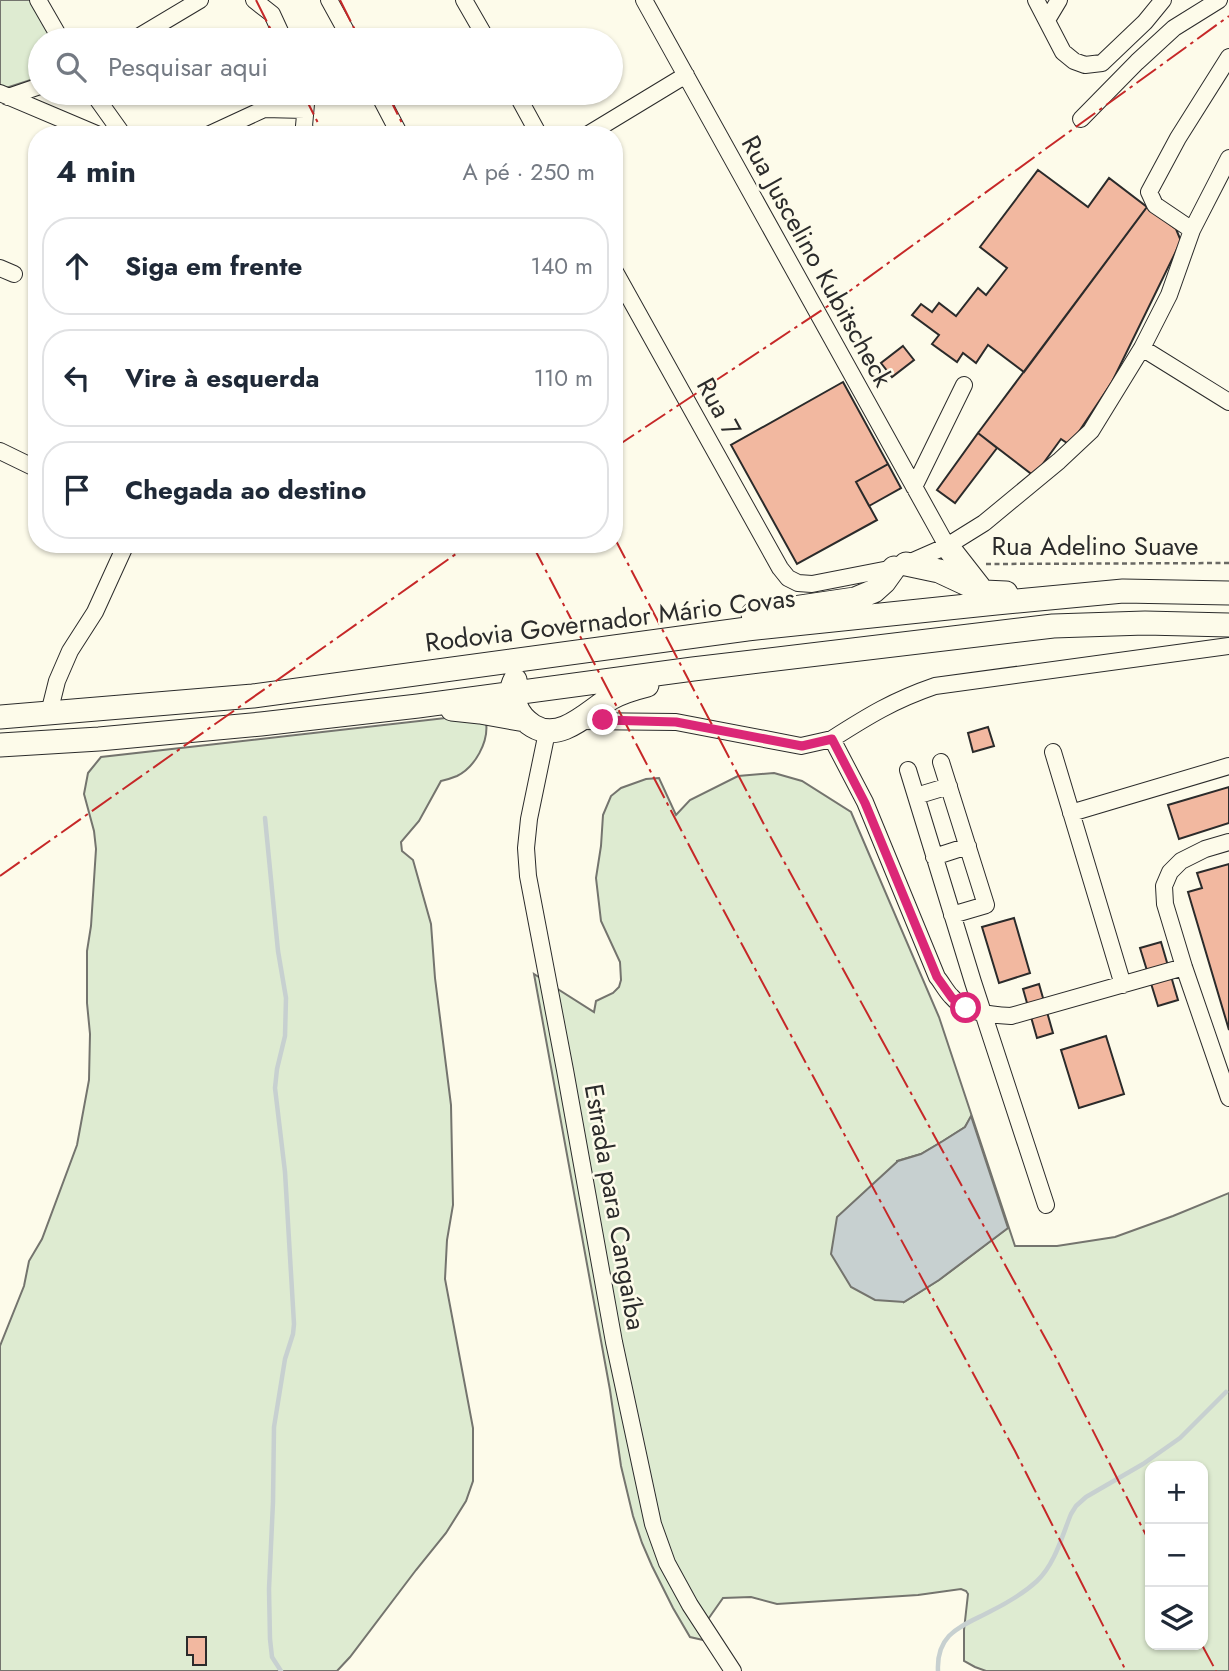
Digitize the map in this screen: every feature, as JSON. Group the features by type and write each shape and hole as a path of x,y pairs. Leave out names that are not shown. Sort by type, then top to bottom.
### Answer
{"highway":[{"path":"947,546 984,592"},
{"path":"581,651 609,635 855,598 874,591 900,566 939,571 984,592 1013,593 1042,599"},
{"name":"Rodovia Governador Mário Covas","path":"0,717 253,695 761,627 1123,591 1229,593"},
{"path":"0,745 261,724 1053,626 1145,623 1229,625"},
{"path":"676,639 657,652 522,672 513,684 511,692 517,710 533,726 547,732 566,727 611,698 633,688 877,660 908,643"},
{"path":"418,706 525,720"}],"street":[{"path":"38,0 54,28"},
{"path":"153,28 201,0"},
{"path":"254,0 272,14 278,28"},
{"path":"328,0 344,28"},
{"path":"464,0 480,28"},
{"name":"Rua Juscelino Kubitscheck","path":"644,0 947,546"},
{"path":"1036,0 1063,52 1074,61 1085,65 1102,63 1145,22 1163,0"},
{"path":"1047,20 1059,0"},
{"path":"1081,119 1174,28 1219,0"},
{"path":"1192,230 1155,205 1149,192 1178,138 1229,57"},
{"path":"602,126 686,75"},
{"path":"4,95 28,89"},
{"path":"4,95 28,104"},
{"path":"30,105 79,126"},
{"path":"102,105 117,126"},
{"path":"303,126 306,105"},
{"path":"384,105 395,126"},
{"path":"523,105 534,126"},
{"path":"227,126 264,109 305,110"},
{"path":"900,566 947,546 984,523 1091,431 1142,348 1169,295 1192,230 1227,167"},
{"name":"Rua 7","path":"623,286 788,578 798,583 812,584 900,566"},
{"path":"1142,348 1229,402"},
{"path":"914,487 964,385"},
{"path":"0,452 28,465"},
{"path":"49,713 57,681 70,651 95,612 122,553"},
{"path":"577,721 676,722 802,746 832,739 886,706 935,686 1229,646"},
{"name":"Estrada para Cangaíba","path":"547,732 529,819 527,876 614,1342 653,1524 667,1563 690,1605 733,1671"},
{"path":"832,739 865,803 937,977 952,998 966,1008 1011,1016 1184,967"},
{"path":"1053,752 1123,985"},
{"path":"941,762 986,905 952,915"},
{"path":"1071,813 1229,765"},
{"path":"908,770 1046,1205"},
{"path":"916,796 949,786"},
{"path":"1229,842 1205,849 1181,861 1170,872 1164,886 1166,904 1184,967 1229,1098"},
{"path":"934,857 968,846"}],"path":[{"name":"Rua Adelino Suave","path":"961,564 1229,563"}],"green space":[{"path":"0,0 32,0 47,28 28,28 28,81 6,88 0,85"},
{"path":"472,715 486,722 483,746 464,772 441,781 419,821 401,842 402,851 413,860 431,924 451,1105 453,1205 447,1240 445,1279 473,1428 473,1481 466,1501 446,1533 337,1671 0,1671 0,1346 24,1286 29,1261 42,1239 77,1145 89,1080 87,951 96,849 84,794 88,773 101,757"},
{"path":"774,773 802,781 851,812 939,1017 1015,1246 1057,1246 1115,1237 1229,1193 1229,1671 986,1671 964,1661 968,1594 961,1589 918,1595 777,1604 751,1597 723,1598 704,1625 703,1640 690,1637 642,1543 621,1466 610,1390 534,974 594,1012 596,1001 619,987 620,962 601,921 596,878 603,815 611,796 621,788 646,779 659,778 676,815 690,800 738,776","holes":["971,1117 1008,1228 939,1280 904,1302 897,1161 921,1154 943,1141 965,1127"]}],"shaded area":[{"path":"971,1116 1008,1228 939,1280 904,1302 875,1300 851,1287 831,1254 837,1217 898,1161 921,1154 943,1141 965,1127"}],"building":[{"path":"1038,170 1088,207 1109,178 1147,207 1024,372 988,345 976,363 963,353 957,362 932,344 939,335 912,315 921,304 932,312 939,303 956,316 978,288 986,295 1007,268 980,247"},
{"path":"1147,207 1176,229 1181,241 1112,382 1070,445 1061,439 1034,476 978,433"},
{"path":"903,346 914,360 892,377 881,363"},
{"path":"843,382 888,464 856,482 877,520 797,564 731,445"},
{"path":"978,433 997,448 955,503 937,490"},
{"path":"888,464 901,488 869,506 856,482"},
{"path":"988,727 994,746 973,752 968,733"},
{"path":"1229,787 1229,823 1179,839 1168,805"},
{"path":"1229,864 1229,1030 1188,892 1202,888 1197,873"},
{"path":"1014,918 1030,973 999,983 982,927"},
{"path":"1161,942 1178,1000 1158,1006 1140,948"},
{"path":"1039,984 1053,1033 1037,1038 1023,989"},
{"path":"1106,1036 1124,1094 1079,1108 1061,1050"},
{"path":"187,1637 206,1637 206,1665 193,1665 193,1655 187,1655"}],"waterway":[{"path":"265,818 278,951 286,998 285,1036 275,1088 285,1172 294,1324 285,1359 274,1427 270,1639 272,1657 281,1671"},
{"path":"938,1671 942,1647 953,1632 1015,1598 1043,1574 1076,1506 1180,1438 1226,1392"}],"power":[{"path":"256,0 270,28"},
{"path":"340,0 354,28"},
{"path":"623,442 840,298 1229,16"},
{"path":"309,105 320,126"},
{"path":"393,105 404,126"},
{"path":"0,876 457,553"},
{"path":"537,553 704,874 1015,1451 1126,1671"},
{"path":"622,553 769,834 1055,1356 1145,1533"},
{"path":"1205,1650 1216,1671"}],"route":[{"path":"603,720 676,722 802,746 832,739 865,803 937,977 952,998 966,1008"}]}
